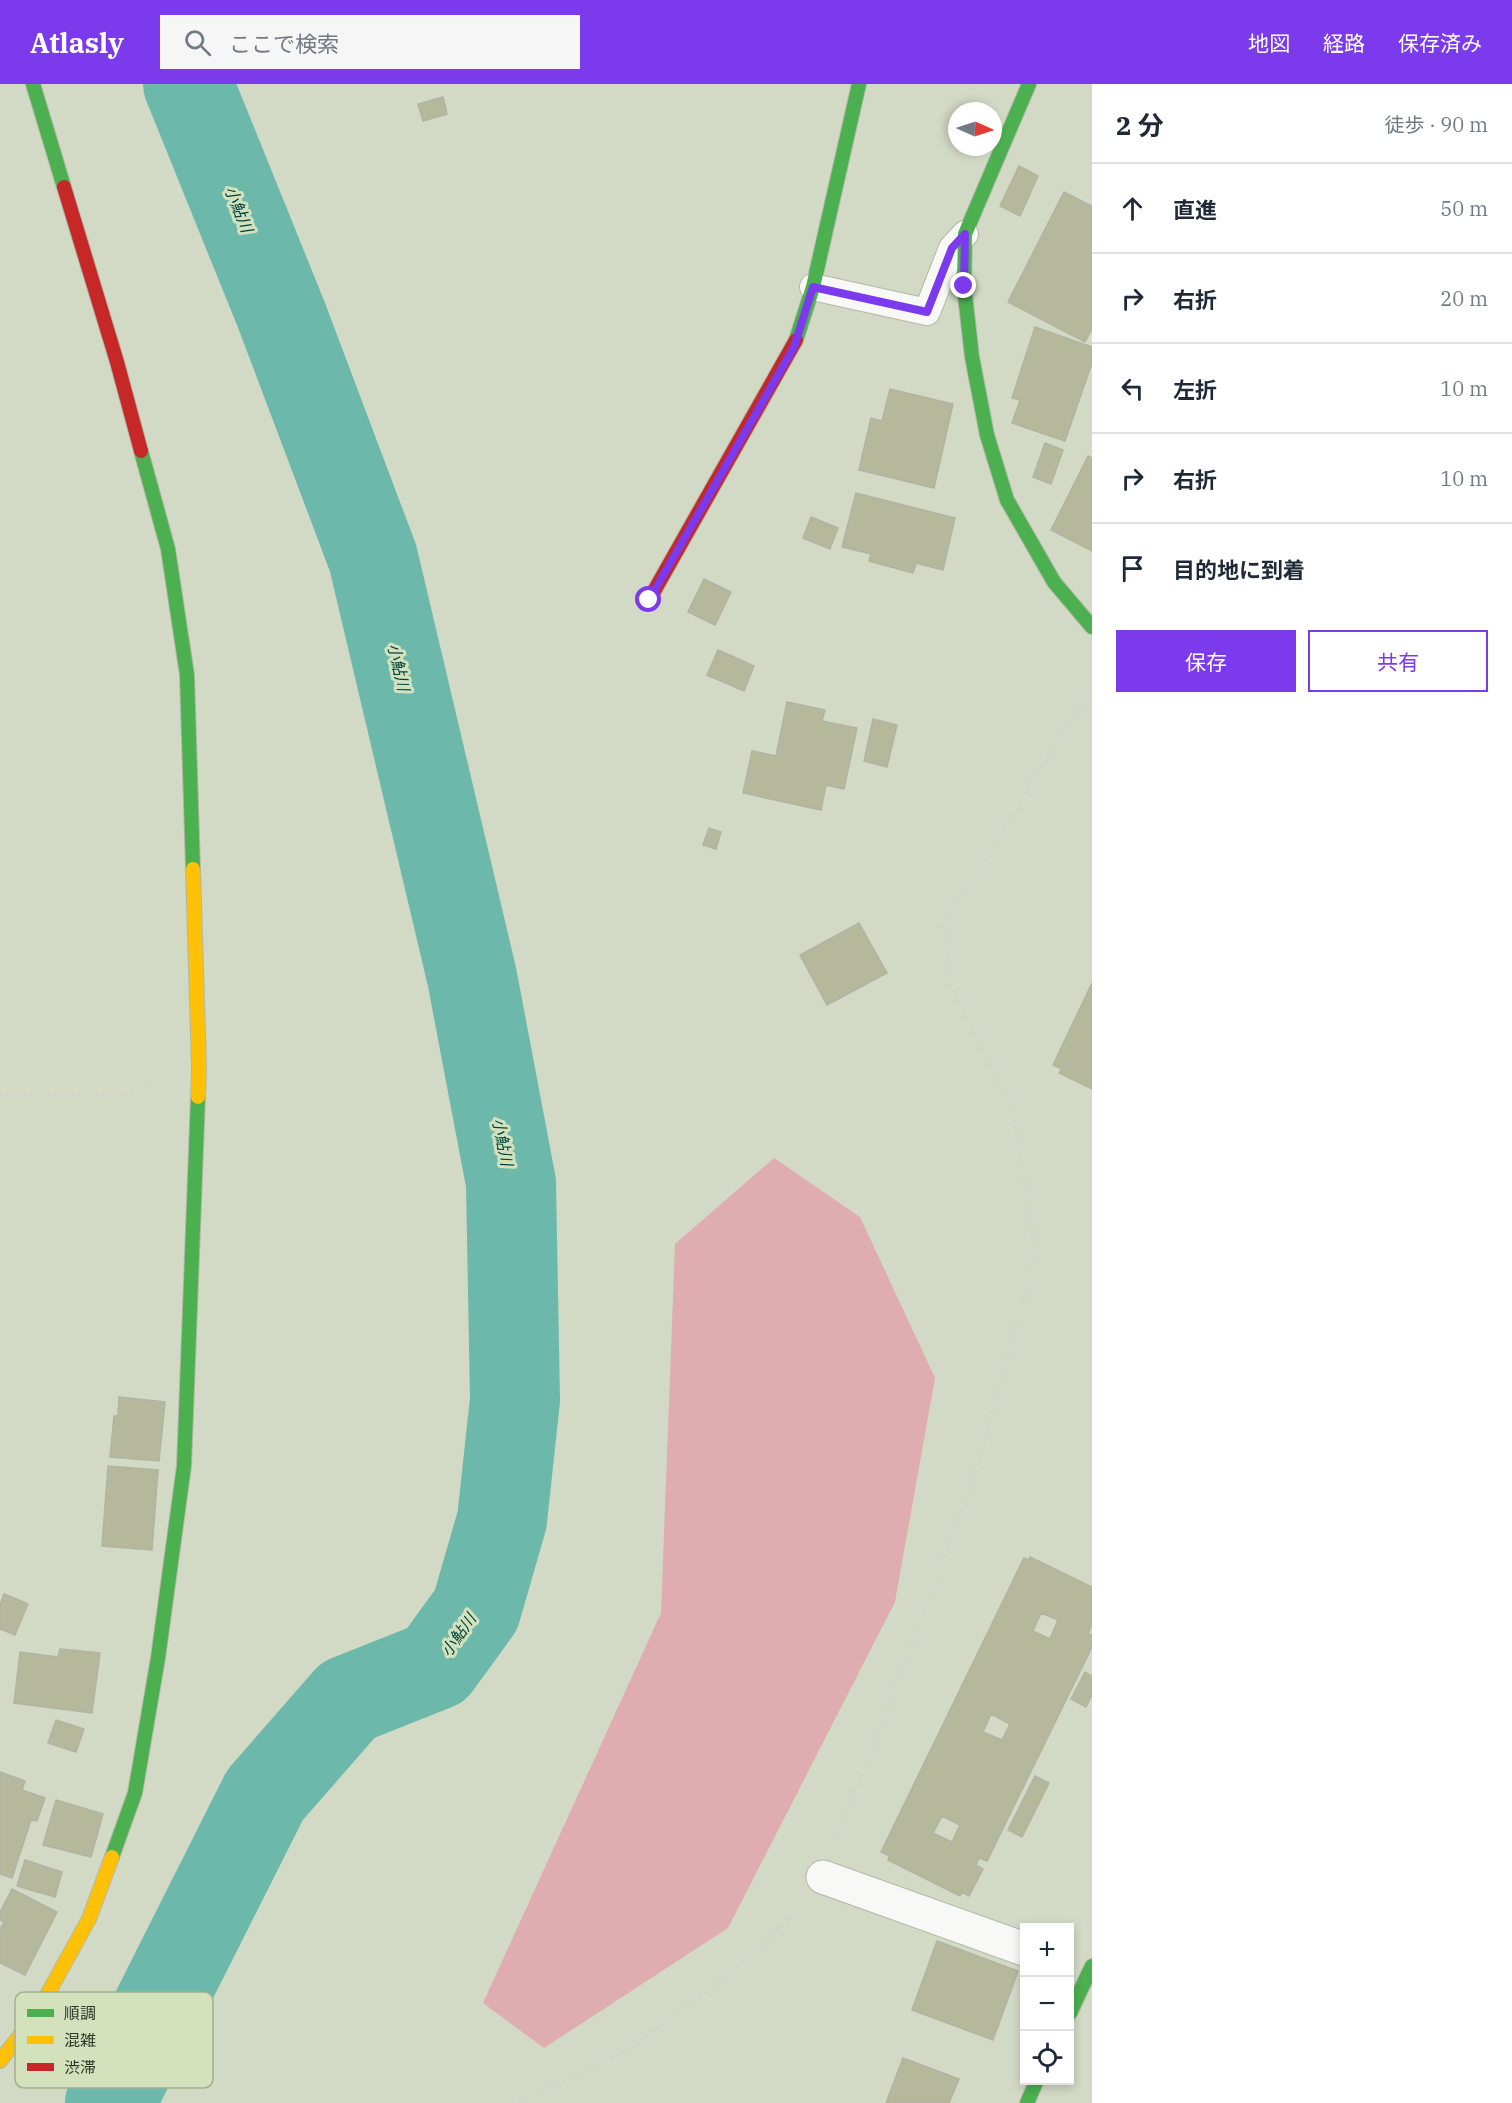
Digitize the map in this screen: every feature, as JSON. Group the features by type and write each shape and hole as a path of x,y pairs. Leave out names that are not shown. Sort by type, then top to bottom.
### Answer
{"street":[{"path":"33,84 117,362 168,549 187,675 199,1068 184,1466 158,1658 135,1793 89,1919 49,1992"},
{"path":"649,600 794,347 813,287 859,84"},
{"path":"1029,84 965,234 964,286 972,357 987,435 1007,500 1054,582 1092,627"},
{"path":"823,1877 1020,1948"},
{"path":"0,2061 15,2042"},
{"path":"1027,2103 1035,2085"}],"lane":[{"path":"813,287 927,312 952,248 965,234"}],"path":[{"path":"513,2103 622,2054 726,1977 816,1897 976,1471 1036,1252 1012,1107 950,981 944,925 1092,688"},
{"path":"0,1095 123,1095 152,1087 199,1068"}],"shaded area":[{"path":"774,1158 860,1217 935,1378 895,1602 728,1928 544,2048 483,2003 661,1613 675,1244"}],"building":[{"path":"443,97 447,114 423,121 418,104"},
{"path":"1019,166 1038,176 1020,216 1000,206"},
{"path":"1064,192 1092,206 1092,329 1085,342 1008,302"},
{"path":"1035,327 1092,347 1092,363 1065,441 1012,423 1020,400 1012,398"},
{"path":"890,389 953,404 934,488 859,470 871,418 882,421"},
{"path":"1045,443 1063,450 1051,484 1033,477"},
{"path":"1088,456 1092,458 1092,551 1051,530"},
{"path":"856,493 955,518 943,570 916,563 913,573 869,561 871,554 842,547"},
{"path":"811,517 838,528 830,549 803,538"},
{"path":"704,579 731,592 715,625 688,612"},
{"path":"718,650 754,666 744,691 707,675"},
{"path":"787,702 825,710 822,721 857,728 844,789 826,785 821,810 743,793 752,751 776,756"},
{"path":"873,719 897,725 887,767 864,761"},
{"path":"709,828 721,832 716,849 703,845"},
{"path":"859,923 887,973 827,1005 800,955"},
{"path":"1092,983 1092,1089 1059,1073 1061,1069 1053,1065"},
{"path":"119,1397 165,1402 159,1461 110,1457 114,1416 118,1416"},
{"path":"108,1466 158,1470 152,1550 102,1546"},
{"path":"1030,1557 1092,1587 1092,1625 1088,1634 1092,1635 1092,1647 987,1861 979,1858 976,1865 983,1869 969,1896 962,1892 960,1896 888,1860 889,1856 881,1852 1024,1558 1029,1560","holes":["1041,1613 1058,1620 1050,1639 1033,1631","991,1714 1010,1724 1002,1740 983,1732","942,1816 960,1825 952,1842 933,1833"]},
{"path":"4,1594 28,1604 15,1635 0,1629 0,1605"},
{"path":"60,1649 100,1653 92,1713 14,1703 20,1652 58,1657"},
{"path":"1085,1672 1092,1676 1092,1695 1086,1707 1071,1699"},
{"path":"56,1720 84,1729 76,1752 48,1743"},
{"path":"0,1772 25,1781 22,1790 45,1798 37,1821 31,1820 12,1878 0,1874"},
{"path":"1035,1776 1049,1783 1022,1837 1008,1830"},
{"path":"56,1800 103,1814 91,1857 43,1845"},
{"path":"25,1860 62,1872 55,1897 17,1886"},
{"path":"12,1889 57,1912 25,1975 0,1963 0,1929 4,1922 0,1920 0,1912"},
{"path":"937,1941 1018,1971 993,2040 912,2010"},
{"path":"903,2058 959,2079 949,2103 886,2103"}],"waterway":[{"name":"小鮎川","path":"166,1992 265,1795 348,1700 436,1665 476,1610 502,1520 515,1400 511,1183 472,977 373,558 281,314 188,84"},
{"name":"小鮎川","path":"110,2103 118,2088"}],"traffic: fast":[{"path":"33,84 64,187"},
{"path":"796,340 813,287 859,84"},
{"path":"1029,84 965,234 964,286 972,357 987,435 1007,500 1054,582 1092,627"},
{"path":"141,451 168,549 187,675 193,869"},
{"path":"112,1857 135,1793 158,1658 184,1466 198,1097"},
{"path":"1074,2004 1092,1966"},
{"path":"1027,2103 1035,2085"}],"traffic: slow":[{"path":"193,869 198,1097"},
{"path":"49,1992 89,1919 112,1857"},
{"path":"0,2061 15,2042"}],"traffic: jam":[{"path":"64,187 117,362 141,451"},
{"path":"649,600 796,340"}],"route":[{"path":"649,600 794,347 813,287 927,312 952,248 965,234 964,286"}]}
